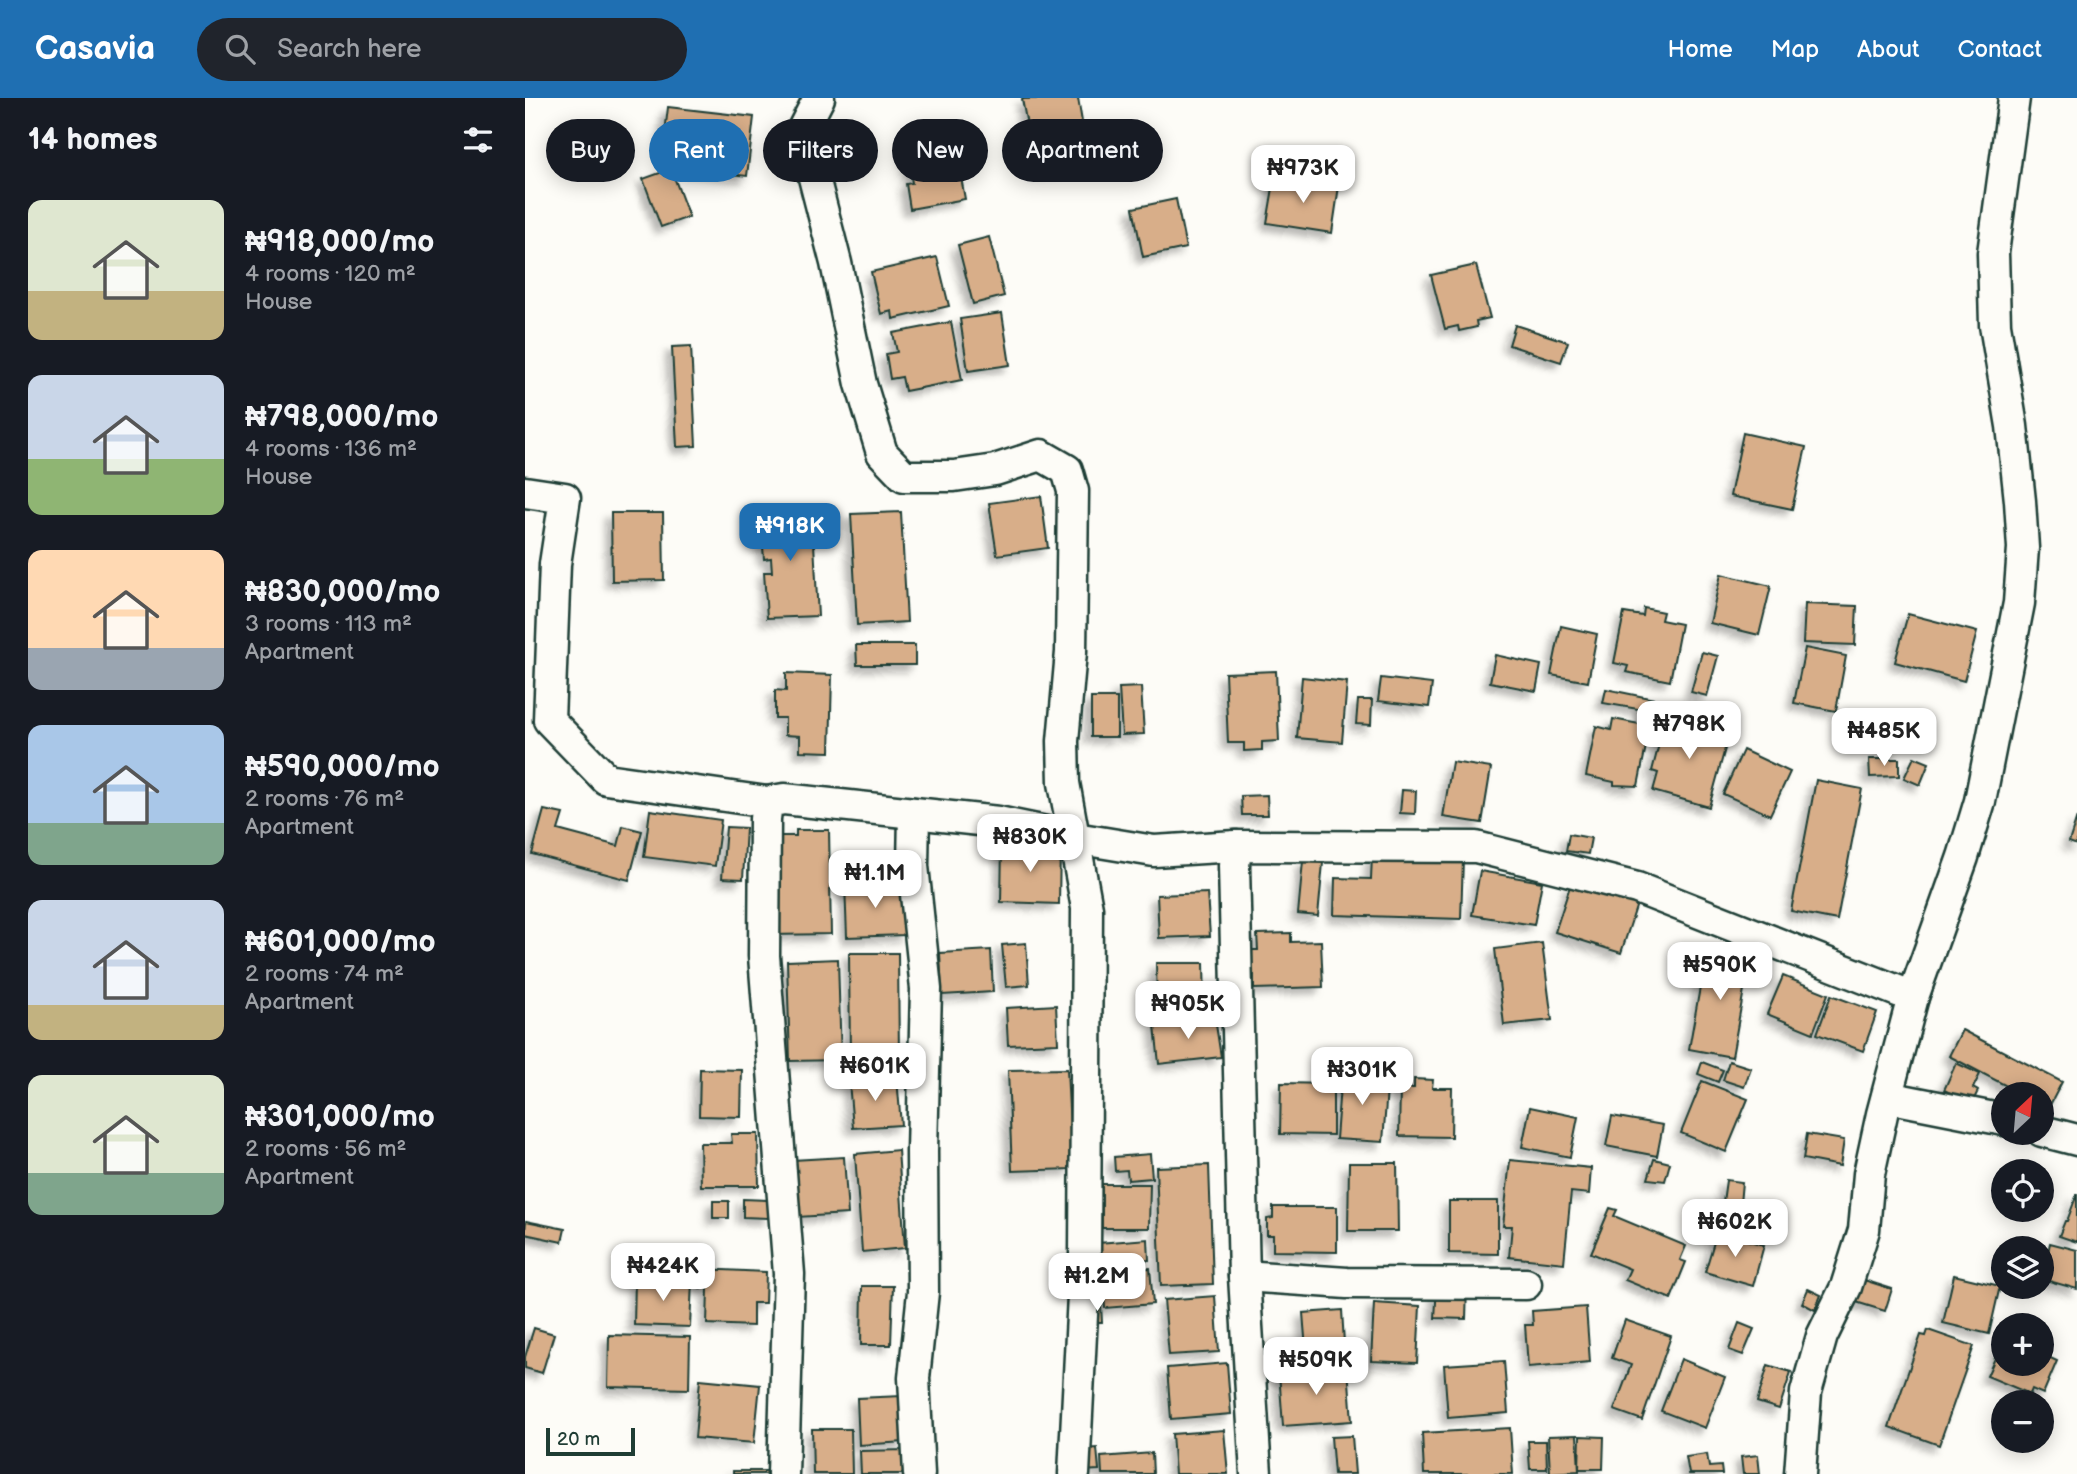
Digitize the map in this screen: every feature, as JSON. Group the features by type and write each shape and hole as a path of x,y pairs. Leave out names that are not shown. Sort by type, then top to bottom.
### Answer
{"street":[{"path":"819,98 802,131 836,263 861,384 882,453 904,476 954,476 995,470 1041,455 1067,470 1073,491 1071,652 1063,741 1064,783 1087,908 1085,1255 1074,1474"},
{"path":"1800,1474 1806,1392 1822,1336 1846,1287 1864,1230 1869,1174 1913,997 1980,801 2019,603 2023,548 2020,501 2012,426 1995,325 1993,253 2014,98"},
{"path":"525,492 565,498 555,564 549,720 606,779 767,802 784,799 998,822 1154,851 1236,845 1476,847 1637,888 1913,997"},
{"path":"767,802 764,956 789,1274 783,1474"},
{"path":"914,813 913,866 926,989 922,1151 923,1292 914,1378 919,1474"},
{"path":"1236,845 1234,866 1244,1276 1257,1474"},
{"path":"1887,1097 1991,1117"},
{"path":"2055,1134 2077,1140"},
{"path":"1244,1276 1347,1283 1526,1284"}],"building":[{"path":"1078,98 1082,119 1026,119 1022,99"},
{"path":"668,107 754,117 749,159 749,119 667,119"},
{"path":"1275,176 1339,186 1332,233 1267,223"},
{"path":"649,177 649,182 676,182 689,217 661,227 643,179"},
{"path":"962,182 965,199 910,209 906,184"},
{"path":"1176,199 1186,248 1143,257 1133,208"},
{"path":"989,237 1004,296 973,304 958,245"},
{"path":"937,257 949,306 893,319 892,311 881,314 871,272"},
{"path":"1476,265 1490,318 1476,321 1477,327 1459,331 1458,326 1445,329 1431,275"},
{"path":"1002,313 1010,365 968,371 960,319"},
{"path":"951,322 962,380 905,391 902,377 890,379 886,354 897,352 893,333"},
{"path":"1515,325 1568,342 1561,362 1509,345"},
{"path":"691,346 696,446 677,447 672,347"},
{"path":"1743,433 1806,447 1792,509 1730,496"},
{"path":"1041,496 1048,548 997,555 989,503"},
{"path":"812,507 818,616 767,618 764,572 772,572 771,558 764,559 760,510"},
{"path":"901,512 907,622 857,625 851,514"},
{"path":"611,513 663,513 664,580 612,581"},
{"path":"1721,574 1771,586 1759,635 1710,623"},
{"path":"1805,604 1857,606 1855,645 1803,643"},
{"path":"1644,608 1663,612 1661,620 1681,624 1670,681 1626,672 1628,666 1614,663 1624,613 1643,616"},
{"path":"1908,614 1977,632 1964,681 1895,662"},
{"path":"1561,626 1597,634 1588,682 1551,675"},
{"path":"856,645 915,645 915,665 857,665"},
{"path":"1805,648 1846,656 1836,711 1794,703"},
{"path":"1702,652 1718,656 1707,696 1691,692"},
{"path":"1495,655 1541,665 1536,691 1490,682"},
{"path":"1276,671 1279,741 1262,742 1262,750 1244,751 1244,743 1228,743 1225,673"},
{"path":"786,673 832,675 830,752 800,751 800,736 785,735 785,718 775,718 775,690 786,691"},
{"path":"1302,677 1347,682 1342,742 1297,738"},
{"path":"1381,678 1432,684 1429,707 1378,701"},
{"path":"1141,687 1144,734 1122,735 1119,688"},
{"path":"1606,689 1659,700 1655,722 1642,719 1644,710 1603,703"},
{"path":"1091,698 1117,698 1117,737 1091,737"},
{"path":"1358,700 1372,700 1371,725 1356,724"},
{"path":"1666,717 1729,734 1709,807 1653,791 1658,773 1652,771"},
{"path":"1613,719 1650,726 1638,786 1614,785 1614,782 1586,776 1596,726 1611,730"},
{"path":"1743,750 1790,772 1770,815 1723,794"},
{"path":"1914,757 1929,763 1920,785 1904,778"},
{"path":"1869,759 1899,759 1899,776 1870,777"},
{"path":"1452,762 1491,768 1482,823 1443,817"},
{"path":"1816,780 1862,789 1837,920 1791,911"},
{"path":"1402,790 1416,791 1415,814 1400,813"},
{"path":"1267,795 1268,815 1242,815 1241,796"},
{"path":"544,810 563,814 558,830 618,846 623,826 642,831 629,880 532,854"},
{"path":"650,810 721,820 715,866 644,857"},
{"path":"2077,817 2077,845 2069,842"},
{"path":"726,827 746,828 743,879 722,878"},
{"path":"796,830 829,830 831,934 770,935 770,911 780,911 779,836 796,836"},
{"path":"1569,834 1591,838 1588,854 1566,851"},
{"path":"1002,845 1060,847 1059,904 1001,902"},
{"path":"1372,856 1463,859 1461,919 1334,915 1335,878 1371,879"},
{"path":"1303,861 1323,863 1318,916 1298,914"},
{"path":"1480,871 1542,882 1534,925 1472,915"},
{"path":"903,883 905,935 847,937 845,884"},
{"path":"1571,883 1637,904 1621,953 1555,932"},
{"path":"1207,893 1210,936 1159,938 1157,895"},
{"path":"1291,933 1291,942 1321,941 1323,987 1254,989 1254,975 1250,975 1249,950 1258,950 1257,934"},
{"path":"1026,943 1029,985 1006,987 1002,945"},
{"path":"1542,943 1552,1020 1504,1025 1495,949"},
{"path":"1707,948 1750,956 1732,1057 1689,1049"},
{"path":"991,950 993,992 942,995 940,953"},
{"path":"849,953 898,953 899,1058 850,1057"},
{"path":"838,959 841,1060 790,1061 787,961"},
{"path":"1156,963 1204,963 1205,1006 1157,1006"},
{"path":"1783,976 1828,994 1813,1033 1767,1014"},
{"path":"1831,995 1877,1012 1863,1051 1817,1034"},
{"path":"1056,1005 1058,1043 1008,1045 1006,1008"},
{"path":"1215,1018 1221,1057 1159,1064 1155,1026"},
{"path":"1962,1030 2062,1082 2055,1095 2055,1082 1999,1082 1949,1056"},
{"path":"1729,1061 1751,1068 1744,1087 1723,1080"},
{"path":"1702,1062 1723,1070 1718,1082 1698,1074"},
{"path":"1956,1063 1980,1074 1973,1088 1978,1091 1972,1103 1944,1090"},
{"path":"700,1069 742,1070 741,1117 699,1116"},
{"path":"1067,1069 1072,1169 1012,1171 1008,1070"},
{"path":"1341,1072 1388,1076 1383,1142 1336,1139"},
{"path":"897,1078 901,1125 853,1128 849,1082"},
{"path":"1414,1079 1433,1080 1432,1088 1452,1088 1451,1137 1399,1136 1400,1088 1414,1088"},
{"path":"1702,1081 1748,1099 1726,1152 1681,1133"},
{"path":"1281,1083 1333,1084 1333,1135 1280,1134"},
{"path":"1530,1107 1578,1117 1570,1157 1522,1147"},
{"path":"1612,1116 1663,1125 1657,1156 1606,1146"},
{"path":"731,1134 758,1134 759,1186 701,1186 700,1143 732,1143"},
{"path":"1807,1134 1844,1140 1840,1166 1803,1159"},
{"path":"898,1150 905,1248 862,1252 855,1154"},
{"path":"1150,1154 1152,1178 1128,1180 1127,1170 1115,1171 1114,1157"},
{"path":"844,1157 848,1214 797,1217 793,1160"},
{"path":"1654,1159 1670,1163 1665,1181 1648,1179"},
{"path":"1510,1160 1591,1168 1589,1194 1571,1192 1564,1263 1509,1257 1512,1226 1503,1226"},
{"path":"1349,1163 1397,1163 1398,1231 1348,1231"},
{"path":"1209,1165 1213,1284 1161,1286 1156,1167"},
{"path":"1726,1180 1742,1182 1740,1204 1723,1202"},
{"path":"1102,1184 1150,1184 1149,1228 1102,1228"},
{"path":"2077,1194 2077,1242 2059,1236"},
{"path":"743,1199 768,1200 768,1218 743,1217"},
{"path":"713,1201 729,1201 729,1218 713,1218"},
{"path":"1449,1201 1498,1201 1498,1254 1449,1253"},
{"path":"1273,1207 1337,1207 1337,1252 1273,1251 1273,1235 1267,1235 1267,1219 1273,1218"},
{"path":"1610,1208 1617,1210 1614,1216 1686,1246 1680,1260 1686,1262 1671,1299 1625,1280 1630,1269 1591,1253"},
{"path":"526,1221 565,1229 562,1242 525,1234"},
{"path":"1717,1232 1764,1245 1753,1286 1705,1272"},
{"path":"1148,1239 1149,1260 1100,1263 1098,1243"},
{"path":"2054,1244 2077,1250 2077,1289 2054,1282"},
{"path":"1150,1268 1153,1304 1105,1308 1102,1272"},
{"path":"701,1269 766,1272 765,1303 753,1303 753,1326 707,1324 708,1288 700,1288"},
{"path":"1954,1275 1991,1284 1991,1299 1997,1299 1994,1313 1991,1313 1989,1334 1943,1323"},
{"path":"635,1279 692,1281 690,1327 634,1325"},
{"path":"1864,1280 1892,1289 1885,1311 1856,1302"},
{"path":"862,1286 893,1286 891,1345 861,1345"},
{"path":"1437,1286 1467,1287 1466,1319 1435,1318"},
{"path":"1808,1289 1821,1295 1815,1310 1802,1303"},
{"path":"1215,1296 1219,1352 1169,1355 1164,1300"},
{"path":"1374,1303 1420,1306 1417,1363 1371,1361"},
{"path":"1101,1304 1102,1322 1093,1322 1091,1305"},
{"path":"1586,1307 1590,1362 1528,1367 1525,1325 1533,1325 1532,1311"},
{"path":"1342,1310 1345,1359 1307,1362 1303,1313"},
{"path":"1625,1320 1671,1336 1642,1420 1614,1410 1631,1365 1612,1358"},
{"path":"1739,1323 1754,1329 1743,1355 1729,1350"},
{"path":"534,1328 554,1334 542,1373 525,1368 525,1357"},
{"path":"1928,1330 1974,1346 1939,1445 1889,1427 1921,1335 1926,1336"},
{"path":"609,1335 690,1337 689,1389 608,1387"},
{"path":"1681,1359 1725,1377 1705,1428 1661,1411"},
{"path":"1504,1361 1508,1413 1448,1418 1444,1365"},
{"path":"1227,1363 1231,1414 1171,1419 1167,1368"},
{"path":"1768,1365 1791,1372 1779,1409 1757,1402"},
{"path":"1991,1367 1991,1376 2051,1376 2045,1390 2020,1390 1987,1376"},
{"path":"1348,1368 1352,1421 1283,1426 1279,1373"},
{"path":"700,1379 760,1385 754,1443 695,1438"},
{"path":"902,1396 905,1442 859,1445 857,1398"},
{"path":"1510,1428 1513,1474 1424,1474 1422,1433"},
{"path":"812,1429 851,1429 852,1474 813,1474"},
{"path":"1224,1430 1228,1474 1175,1474 1172,1434"},
{"path":"1577,1435 1579,1471 1550,1473 1548,1436"},
{"path":"1352,1436 1355,1474 1334,1474 1331,1437"},
{"path":"1580,1436 1604,1437 1603,1469 1579,1469"},
{"path":"1528,1441 1546,1441 1547,1469 1530,1469"},
{"path":"1097,1448 1099,1470 1082,1471 1081,1449"},
{"path":"906,1450 907,1474 861,1474 860,1451"},
{"path":"1152,1453 1153,1474 1102,1474 1101,1457"},
{"path":"1707,1454 1709,1467 1721,1466 1722,1474 1689,1474 1686,1457"},
{"path":"1758,1455 1760,1474 1743,1474 1741,1457"},
{"path":"733,1471 769,1471 769,1474 733,1474"}]}
